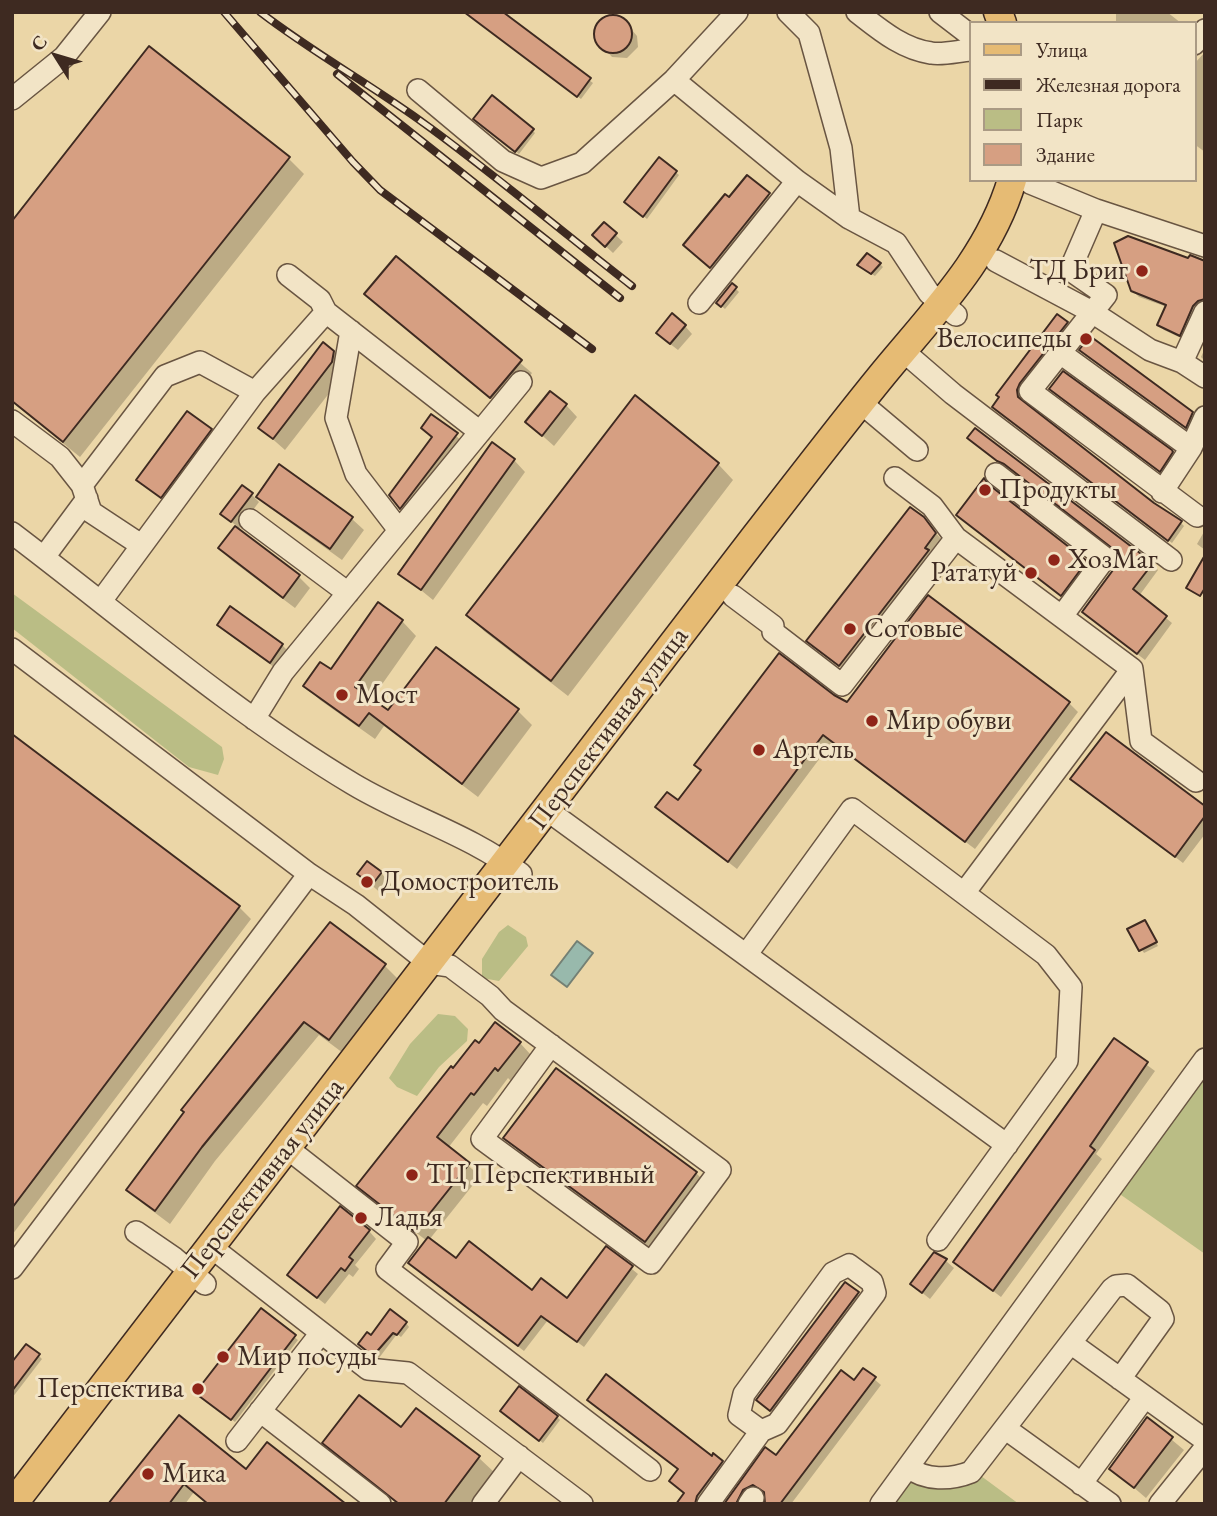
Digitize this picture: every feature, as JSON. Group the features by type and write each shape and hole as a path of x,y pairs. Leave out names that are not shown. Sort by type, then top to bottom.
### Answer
{"main road":[{"name":"Перспективная улица","path":"949,309 962,279 988,240 1006,200 1023,182"},
{"name":"Перспективная улица","path":"13,1504 198,1278 867,408 949,309 996,261 1018,218 1024,182"},
{"name":"Перспективная улица","path":"554,816 733,596 867,408"},
{"name":"Перспективная улица","path":"36,1504 198,1278"}],"street":[{"path":"12,99 64,57 100,12"},
{"path":"418,90 503,161 541,178 582,163 674,80 737,12"},
{"path":"788,12 809,33 841,148 849,218"},
{"path":"857,12 907,46 932,54 968,50"},
{"path":"941,12 968,33"},
{"path":"674,80 796,181 849,218 896,243 929,293 949,309"},
{"path":"699,303 796,181"},
{"path":"1026,182 1096,210 1205,246"},
{"path":"1096,210 1070,270 1107,295 1030,391 1196,516"},
{"path":"996,261 1091,312 1150,350 1182,362 1205,377"},
{"path":"288,275 320,300 326,312 480,432"},
{"path":"101,601 255,392 326,312"},
{"path":"1182,362 1205,312"},
{"path":"351,331 336,418 356,474 399,530"},
{"path":"1059,352 1191,447"},
{"path":"909,356 953,394 1171,561"},
{"path":"44,557 84,492 165,376 200,362 255,392"},
{"path":"254,719 283,672 521,382"},
{"path":"867,408 917,450"},
{"path":"1162,492 1191,447 1205,417"},
{"path":"12,421 60,457 84,492 91,512 141,545"},
{"path":"996,474 1105,558 1062,616"},
{"path":"895,478 932,506 956,538 1132,668 1141,741 1196,781"},
{"path":"250,520 348,593"},
{"path":"12,533 254,719 355,785 455,836 489,850 514,868"},
{"path":"733,596 773,626 773,632 842,685 956,538"},
{"path":"12,649 309,874 491,996 503,1010 551,1045 720,1170 651,1263 482,1139 551,1045"},
{"path":"964,893 1132,668"},
{"path":"746,955 852,809 1046,955 1071,987 1067,1061 938,1240"},
{"path":"554,816 1007,1145"},
{"path":"12,1268 309,874"},
{"path":"881,1504 1205,1059"},
{"path":"294,1153 407,1242 387,1269 650,1470"},
{"path":"136,1232 198,1278"},
{"path":"218,1252 368,1369 408,1373 582,1504"},
{"path":"708,1504 761,1431 777,1424 875,1293 872,1282 849,1265 833,1273 744,1394 739,1415 761,1431"},
{"path":"908,1467 919,1475 931,1477 962,1476 977,1465 1112,1289 1127,1285 1160,1311 1163,1319 1120,1379"},
{"path":"237,1441 321,1333"},
{"path":"1072,1344 1205,1440"},
{"path":"1080,1484 1145,1396"},
{"path":"260,1411 380,1504"},
{"path":"1006,1429 1110,1504"},
{"path":"1160,1504 1205,1448"},
{"path":"483,1504 519,1457"}],"green space":[{"path":"12,593 222,747 224,759 218,775 189,767 12,628"},
{"path":"508,925 526,937 528,946 499,981 482,978 482,959 499,932"},
{"path":"438,1014 455,1016 468,1029 467,1041 439,1067 417,1096 397,1087 389,1078 410,1044"},
{"path":"1205,1066 1205,1254 1114,1190"},
{"path":"977,1473 1019,1504 886,1504 905,1477"}],"shaded area":[{"path":"577,941 593,953 567,987 551,975"}],"building":[{"path":"464,12 503,12 591,78 577,97"},
{"path":"613,15 626,21 632,34 626,47 613,53 600,47 594,34 600,21"},
{"path":"149,46 290,157 63,442 12,401 12,221"},
{"path":"492,95 534,129 515,152 473,119"},
{"path":"659,157 677,171 643,217 624,202"},
{"path":"747,175 770,193 710,268 683,245 725,194 729,197"},
{"path":"604,222 617,233 605,247 592,235"},
{"path":"1128,236 1188,258 1190,255 1205,261 1205,299 1193,306 1180,336 1157,325 1166,305 1131,291 1114,243"},
{"path":"867,253 881,263 871,274 857,265"},
{"path":"396,256 522,360 490,398 364,294"},
{"path":"732,283 737,287 721,307 716,303"},
{"path":"672,313 686,325 670,344 656,333"},
{"path":"1057,314 1068,322 1020,383 1018,397 1154,503 1182,521 1168,541 992,407 999,397 996,395"},
{"path":"1090,336 1193,412 1186,428 1079,350"},
{"path":"323,342 334,351 332,362 273,439 258,428"},
{"path":"1063,371 1172,450 1160,472 1049,389"},
{"path":"550,391 567,404 542,436 525,422"},
{"path":"635,395 719,463 551,681 466,615"},
{"path":"187,411 212,429 161,498 136,480"},
{"path":"431,414 458,433 400,509 389,495 432,437 421,428"},
{"path":"975,428 1153,563 1133,589 1167,616 1137,654 1082,612 1116,566 1117,552 967,438"},
{"path":"492,442 515,459 421,590 398,574"},
{"path":"279,464 353,517 330,549 256,497"},
{"path":"984,478 988,484 1087,561 1061,596 956,515"},
{"path":"242,485 253,493 231,522 220,514"},
{"path":"910,507 924,517 936,533 925,548 929,550 839,666 806,641"},
{"path":"235,526 300,575 283,598 218,548"},
{"path":"1205,555 1205,588 1200,596 1186,588"},
{"path":"928,595 1070,702 965,842 823,735 728,862 655,807 667,792 678,800 701,770 694,765 779,653 847,702"},
{"path":"378,602 403,620 355,687 388,710 436,647 519,709 462,784 369,713 359,726 303,686 320,662 331,669"},
{"path":"230,606 283,644 270,663 217,625"},
{"path":"1106,732 1205,806 1205,816 1175,857 1070,779"},
{"path":"12,734 240,906 12,1208"},
{"name":"Домостроитель","path":"367,861 382,872 372,885 357,874"},
{"path":"1145,920 1157,942 1139,951 1127,929"},
{"path":"330,922 386,964 329,1040 304,1022 202,1147 155,1211 126,1190 184,1112 181,1110"},
{"name":"ТЦ Перспективный","path":"495,1022 521,1042 498,1071 495,1068 474,1095 471,1093 437,1137 470,1163 415,1232 356,1186 451,1066 453,1068 475,1040 479,1043"},
{"path":"1114,1038 1148,1062 1090,1146 1095,1150 993,1291 953,1262"},
{"path":"556,1068 697,1172 645,1242 503,1138"},
{"path":"340,1206 370,1230 349,1257 353,1260 345,1271 341,1268 317,1298 287,1275"},
{"path":"428,1237 456,1258 469,1241 532,1290 541,1278 567,1298 606,1246 633,1266 577,1342 541,1316 518,1346 408,1263"},
{"path":"934,1252 947,1259 922,1293 910,1284"},
{"path":"845,1282 859,1292 770,1411 756,1400"},
{"path":"261,1308 296,1335 231,1420 195,1393"},
{"path":"390,1309 407,1322 397,1335 393,1333 373,1356 358,1344 367,1332 371,1335"},
{"path":"26,1344 40,1354 12,1391 12,1362"},
{"path":"863,1368 876,1377 780,1504 765,1504 764,1492 753,1485 743,1490 736,1504 724,1504 765,1447 776,1455 841,1370 854,1380"},
{"path":"606,1374 712,1456 713,1453 723,1461 697,1496 695,1504 676,1504 684,1493 669,1481 678,1469 587,1400"},
{"path":"519,1386 558,1416 539,1441 500,1411"},
{"path":"359,1395 401,1427 416,1408 480,1456 444,1504 399,1504 322,1443"},
{"path":"179,1415 246,1469 267,1442 346,1504 208,1504 184,1484 169,1504 108,1504"},
{"path":"1147,1417 1173,1437 1134,1488 1109,1469"}],"railway":[{"path":"224,12 380,190 592,349"},
{"path":"260,12 446,139 632,286"},
{"path":"337,74 620,298"}],"place":[{"name":"ТД Бриг","path":"1142,271"},
{"name":"Велосипеды","path":"1086,339"},
{"name":"Продукты","path":"985,490"},
{"name":"ХозМаг","path":"1054,560"},
{"name":"Рататуй","path":"1031,573"},
{"name":"Сотовые","path":"850,629"},
{"name":"Мост","path":"342,695"},
{"name":"Мир обуви","path":"872,721"},
{"name":"Артель","path":"759,750"},
{"name":"Домостроитель","path":"367,882"},
{"name":"ТЦ Перспективный","path":"412,1175"},
{"name":"Ладья","path":"361,1218"},
{"name":"Мир посуды","path":"223,1357"},
{"name":"Перспектива","path":"198,1389"},
{"name":"Мика","path":"148,1474"}]}
